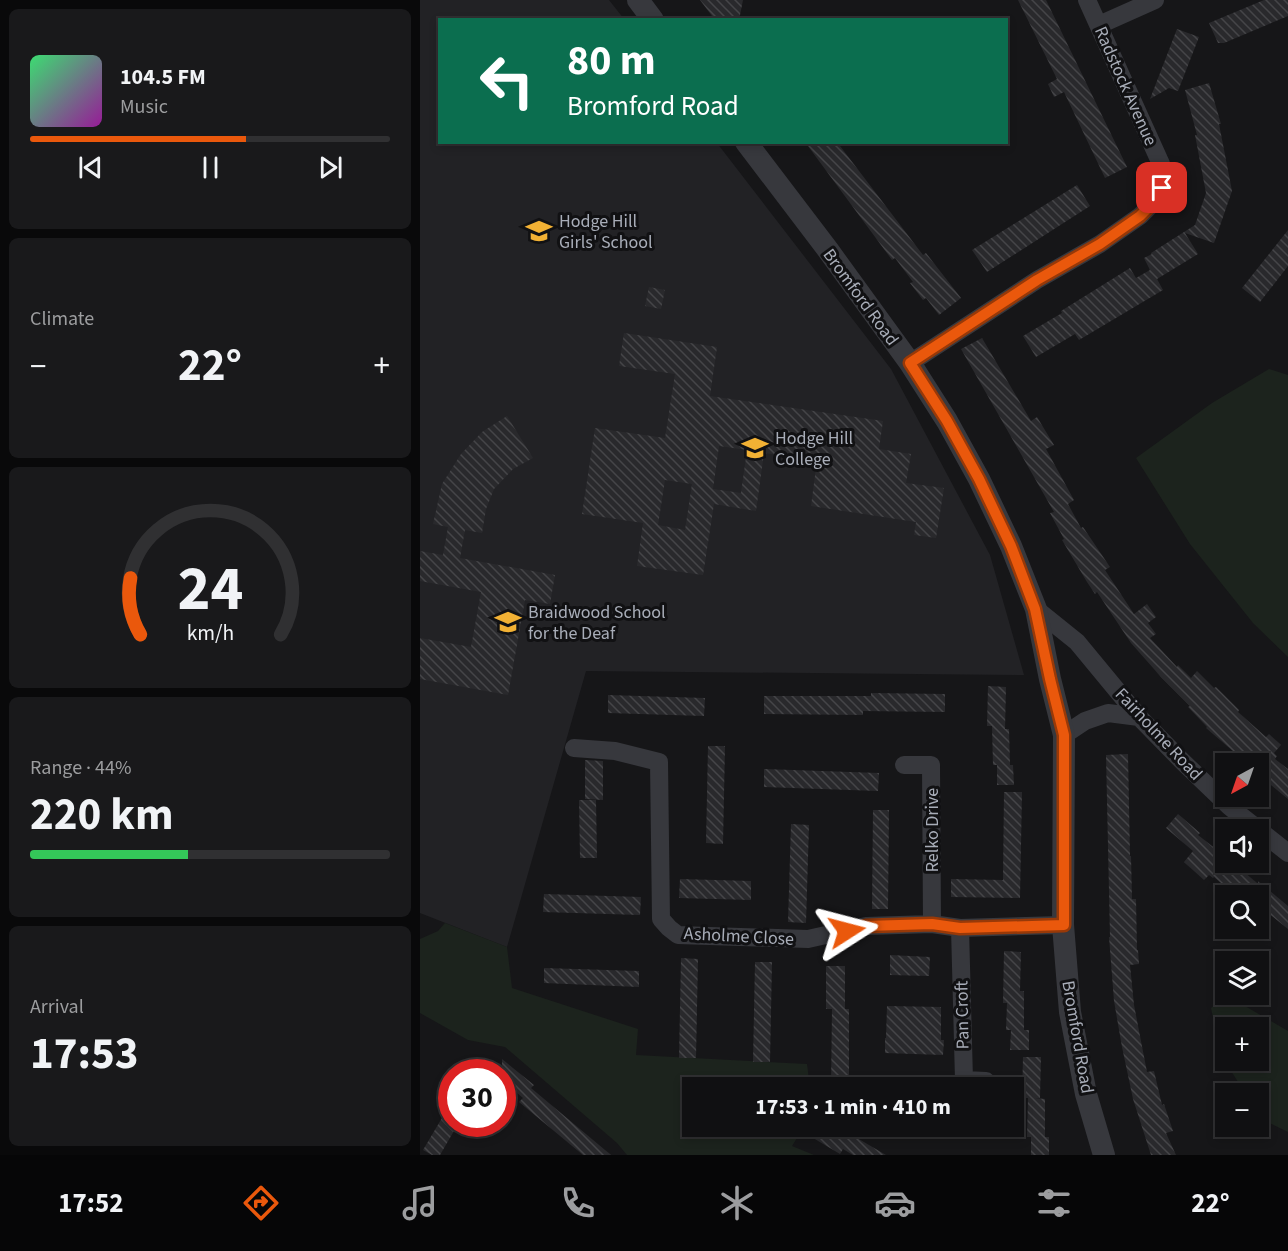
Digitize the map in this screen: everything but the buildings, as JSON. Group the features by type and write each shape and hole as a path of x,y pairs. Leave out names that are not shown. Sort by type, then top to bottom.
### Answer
{"street":[{"path":"638,0 652,18"},
{"name":"Radstock Avenue","path":"910,363 1037,280 1100,244 1140,216 1154,202 1162,188 1161,164 1087,0"},
{"path":"1099,25 1155,0"},
{"name":"Bromford Road","path":"748,144 910,363 947,421 979,479 1011,546 1035,609 1064,735 1064,925 1070,1012 1086,1094 1104,1155"},
{"name":"Fairholme Road","path":"1035,609 1077,642 1139,717 1183,762 1230,807 1288,853"},
{"path":"1064,735 1085,721 1108,713 1139,717"},
{"name":"Asholme Close","path":"574,748 615,751 659,762 662,919 678,935 808,939 866,926 932,924 960,928 1064,925"},
{"name":"Relko Drive","path":"903,765 931,765 932,924"},
{"name":"Pan Croft","path":"960,928 964,1077"}],"shaded area":[{"path":"420,0 609,0 623,18 438,18 438,144 718,144 891,369 990,555 1024,675 586,671 507,947 420,913"},
{"path":"1269,369 1288,375 1288,657 1253,623 1190,544 1136,458 1212,403"},
{"path":"445,923 507,947 512,988 638,1029 636,1055 807,1064 809,1077 682,1077 682,1137 798,1137 792,1146 814,1155 627,1155 617,1143 505,1047 468,1040 420,1013 420,939 438,931"},
{"path":"1215,1005 1243,1005 1264,1017 1215,1017 1215,1027 1211,1008"},
{"path":"1269,1020 1288,1031 1288,1132 1269,1123 1269,1083 1239,1083 1231,1071 1269,1071"}],"place":[{"name":"Hodge Hill Girls' School","path":"539,231"},
{"name":"Hodge Hill College","path":"755,448"},
{"name":"Braidwood School for the Deaf","path":"508,622"}],"route":[{"path":"847,931 866,926 932,924 960,928 1064,925 1064,735 1035,609 1011,546 979,479 947,421 910,363 1037,280 1100,244 1140,216 1154,202 1162,188"}]}
